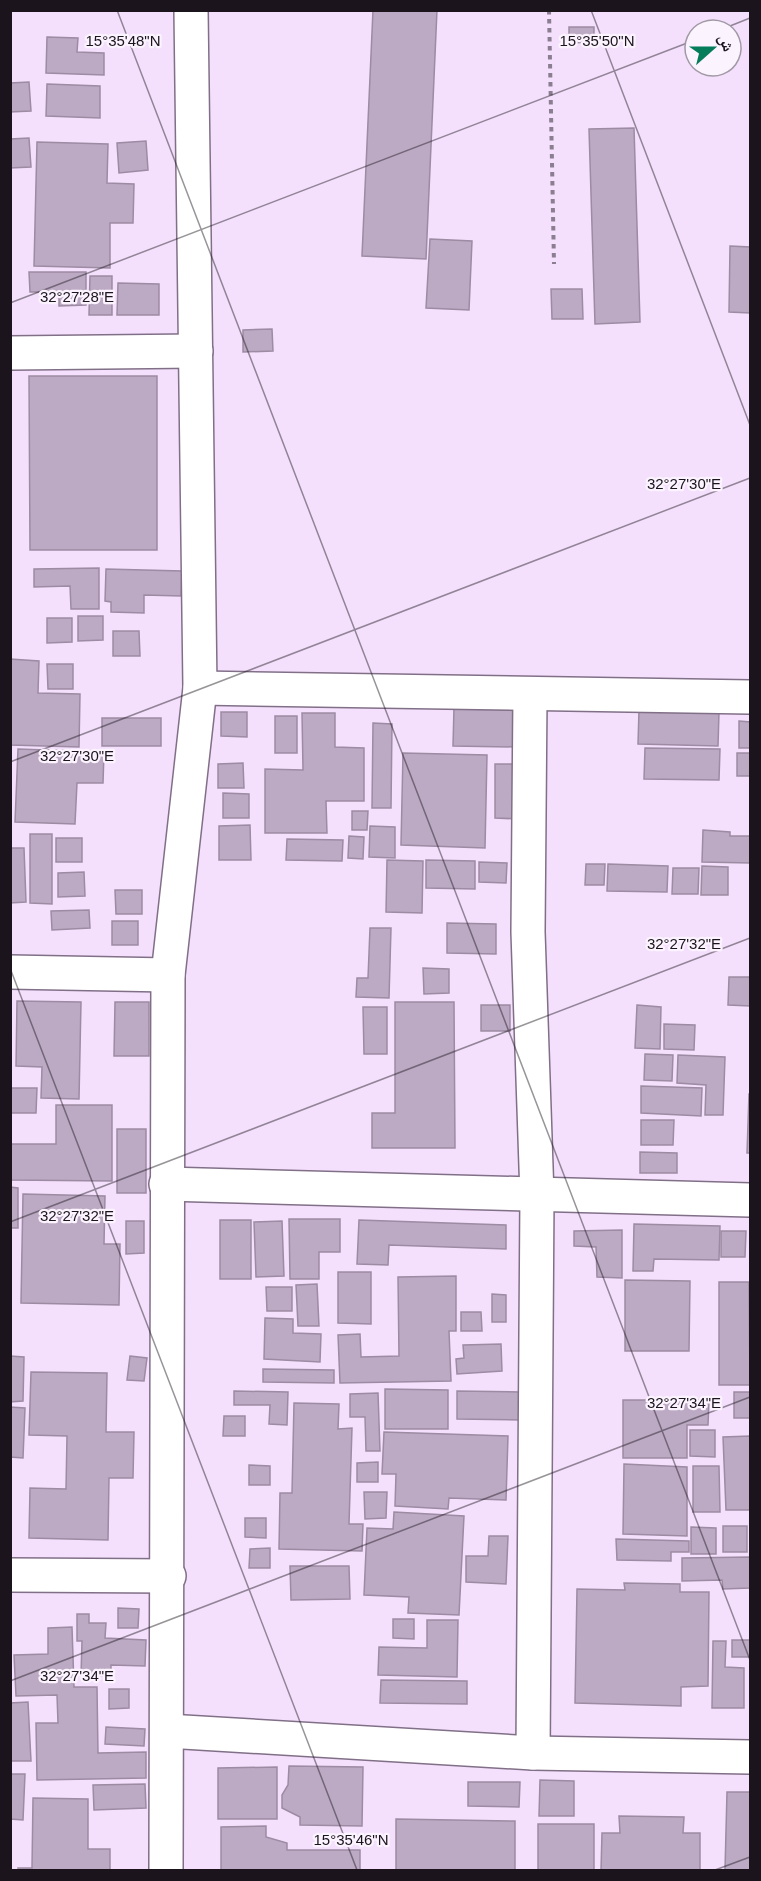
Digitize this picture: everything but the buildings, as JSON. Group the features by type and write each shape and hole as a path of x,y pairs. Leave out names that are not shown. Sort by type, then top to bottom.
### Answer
{"street":[{"path":"165,1870 169,1576 166,1184 168,975 200,688 190,10"},
{"path":"10,353 196,351"},
{"path":"200,688 530,696 750,697"},
{"path":"530,696 528,932 537,1196 533,1754"},
{"path":"10,972 168,975"},
{"path":"166,1184 537,1196 750,1200"},
{"path":"10,1575 169,1576"},
{"path":"167,1731 533,1754 750,1757"}],"path":[{"path":"549,10 554,264"}]}
